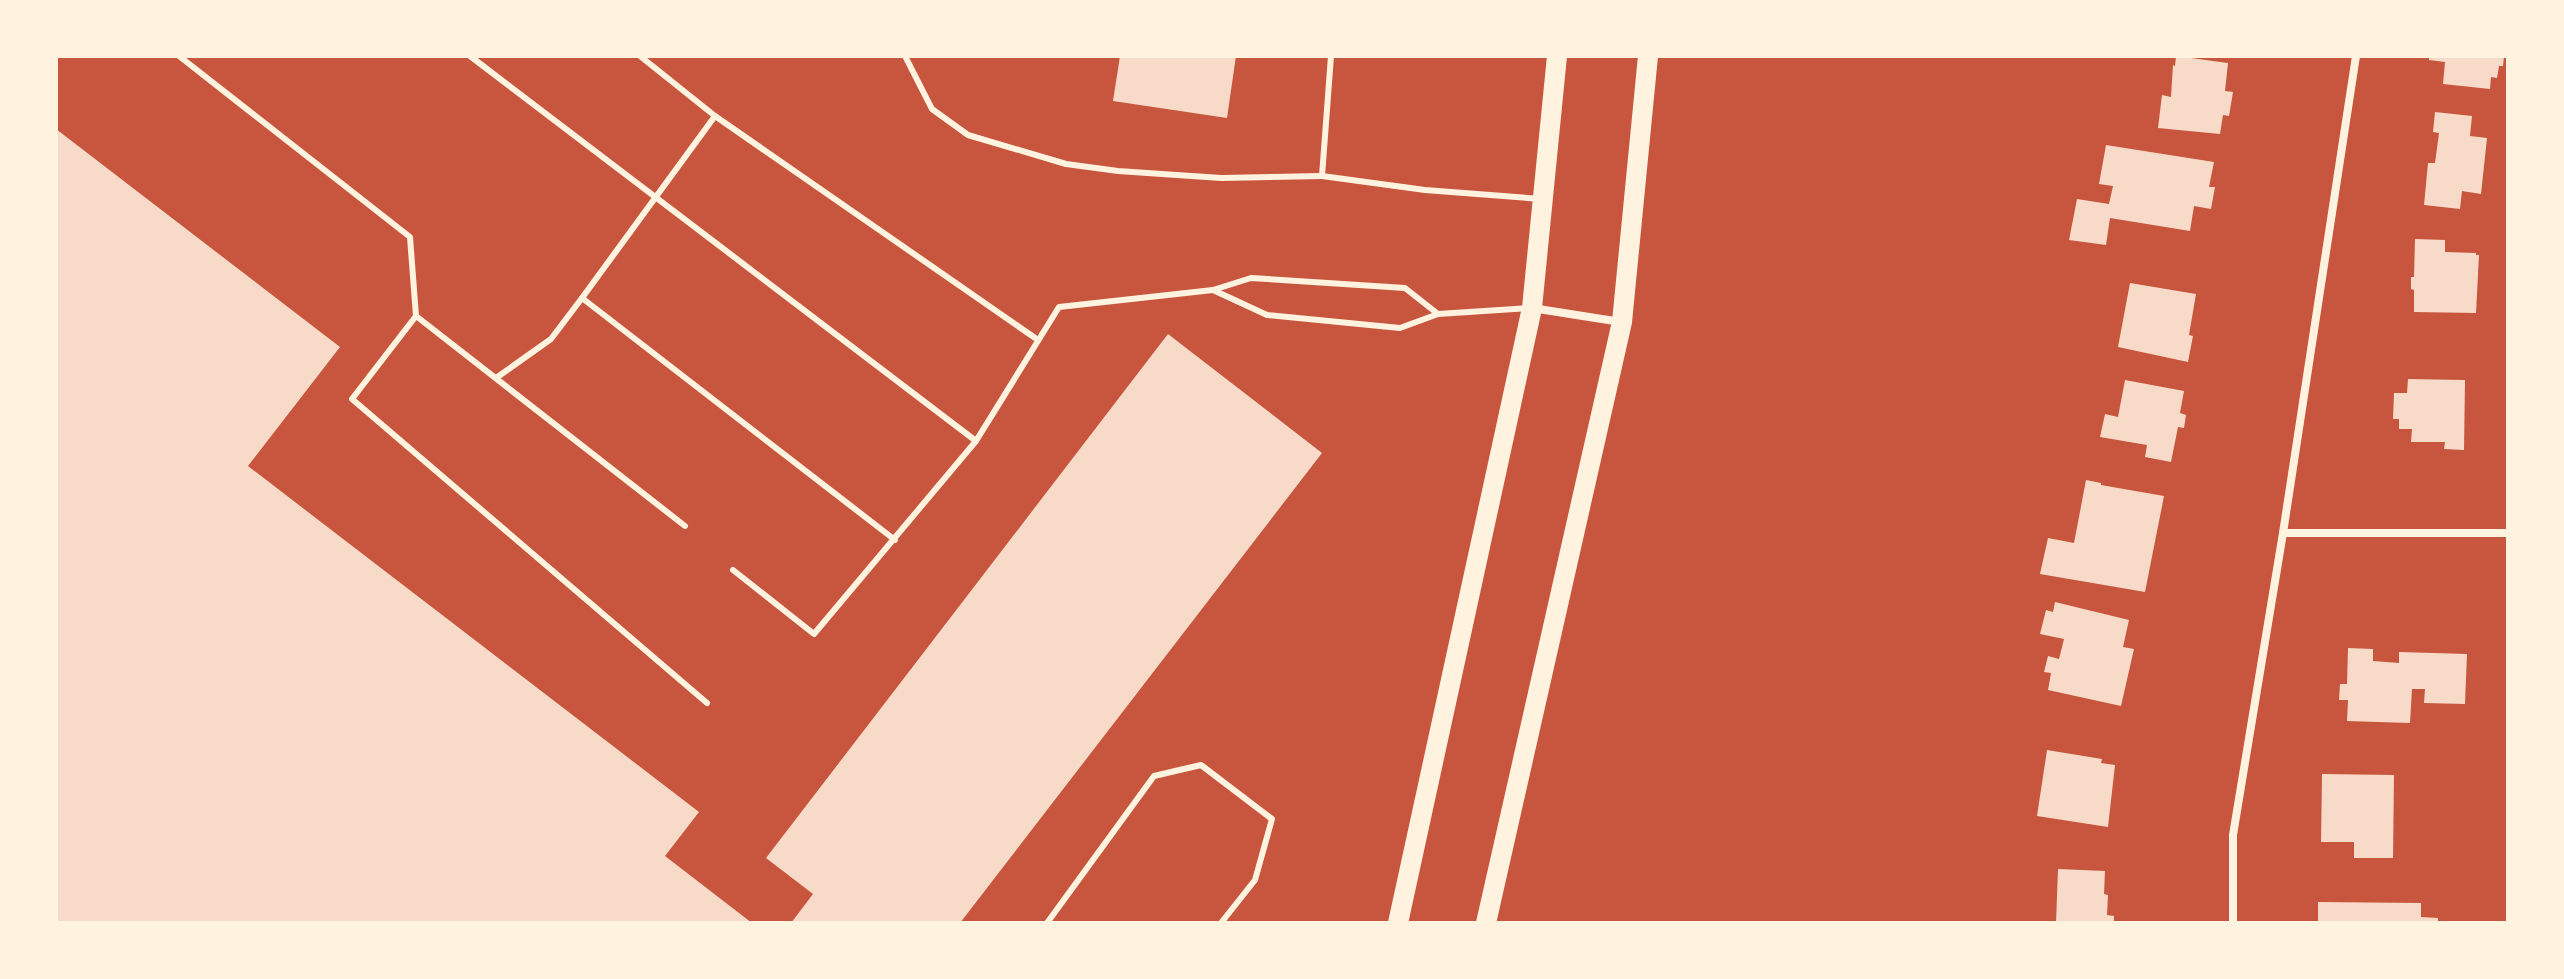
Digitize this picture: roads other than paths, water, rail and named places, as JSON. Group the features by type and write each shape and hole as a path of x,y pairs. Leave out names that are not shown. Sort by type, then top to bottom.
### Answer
{"main road":[{"path":"1398,923 1532,308 1557,56"},
{"path":"1486,923 1622,322 1648,56"}],"street":[{"path":"2233,923 2233,835 2356,56"},
{"path":"1532,308 1622,322"},
{"path":"2283,533 2508,533"}],"lane":[{"path":"179,56 410,237 416,316 352,399 707,703"},
{"path":"470,56 976,441"},
{"path":"640,56 715,116 1038,340"},
{"path":"905,56 932,109 968,135 1066,164 1221,178 1322,176 1425,190 1543,199"},
{"path":"1322,176 1331,56"},
{"path":"496,378 551,339 715,116"},
{"path":"733,570 814,634 976,441 1059,307 1213,290 1251,278 1405,288 1438,314"},
{"path":"1213,290 1267,315 1400,328 1438,314 1532,308"},
{"path":"582,298 895,540"},
{"path":"416,316 685,526"},
{"path":"1047,923 1154,776 1201,765 1272,819 1255,880 1221,923"}]}
